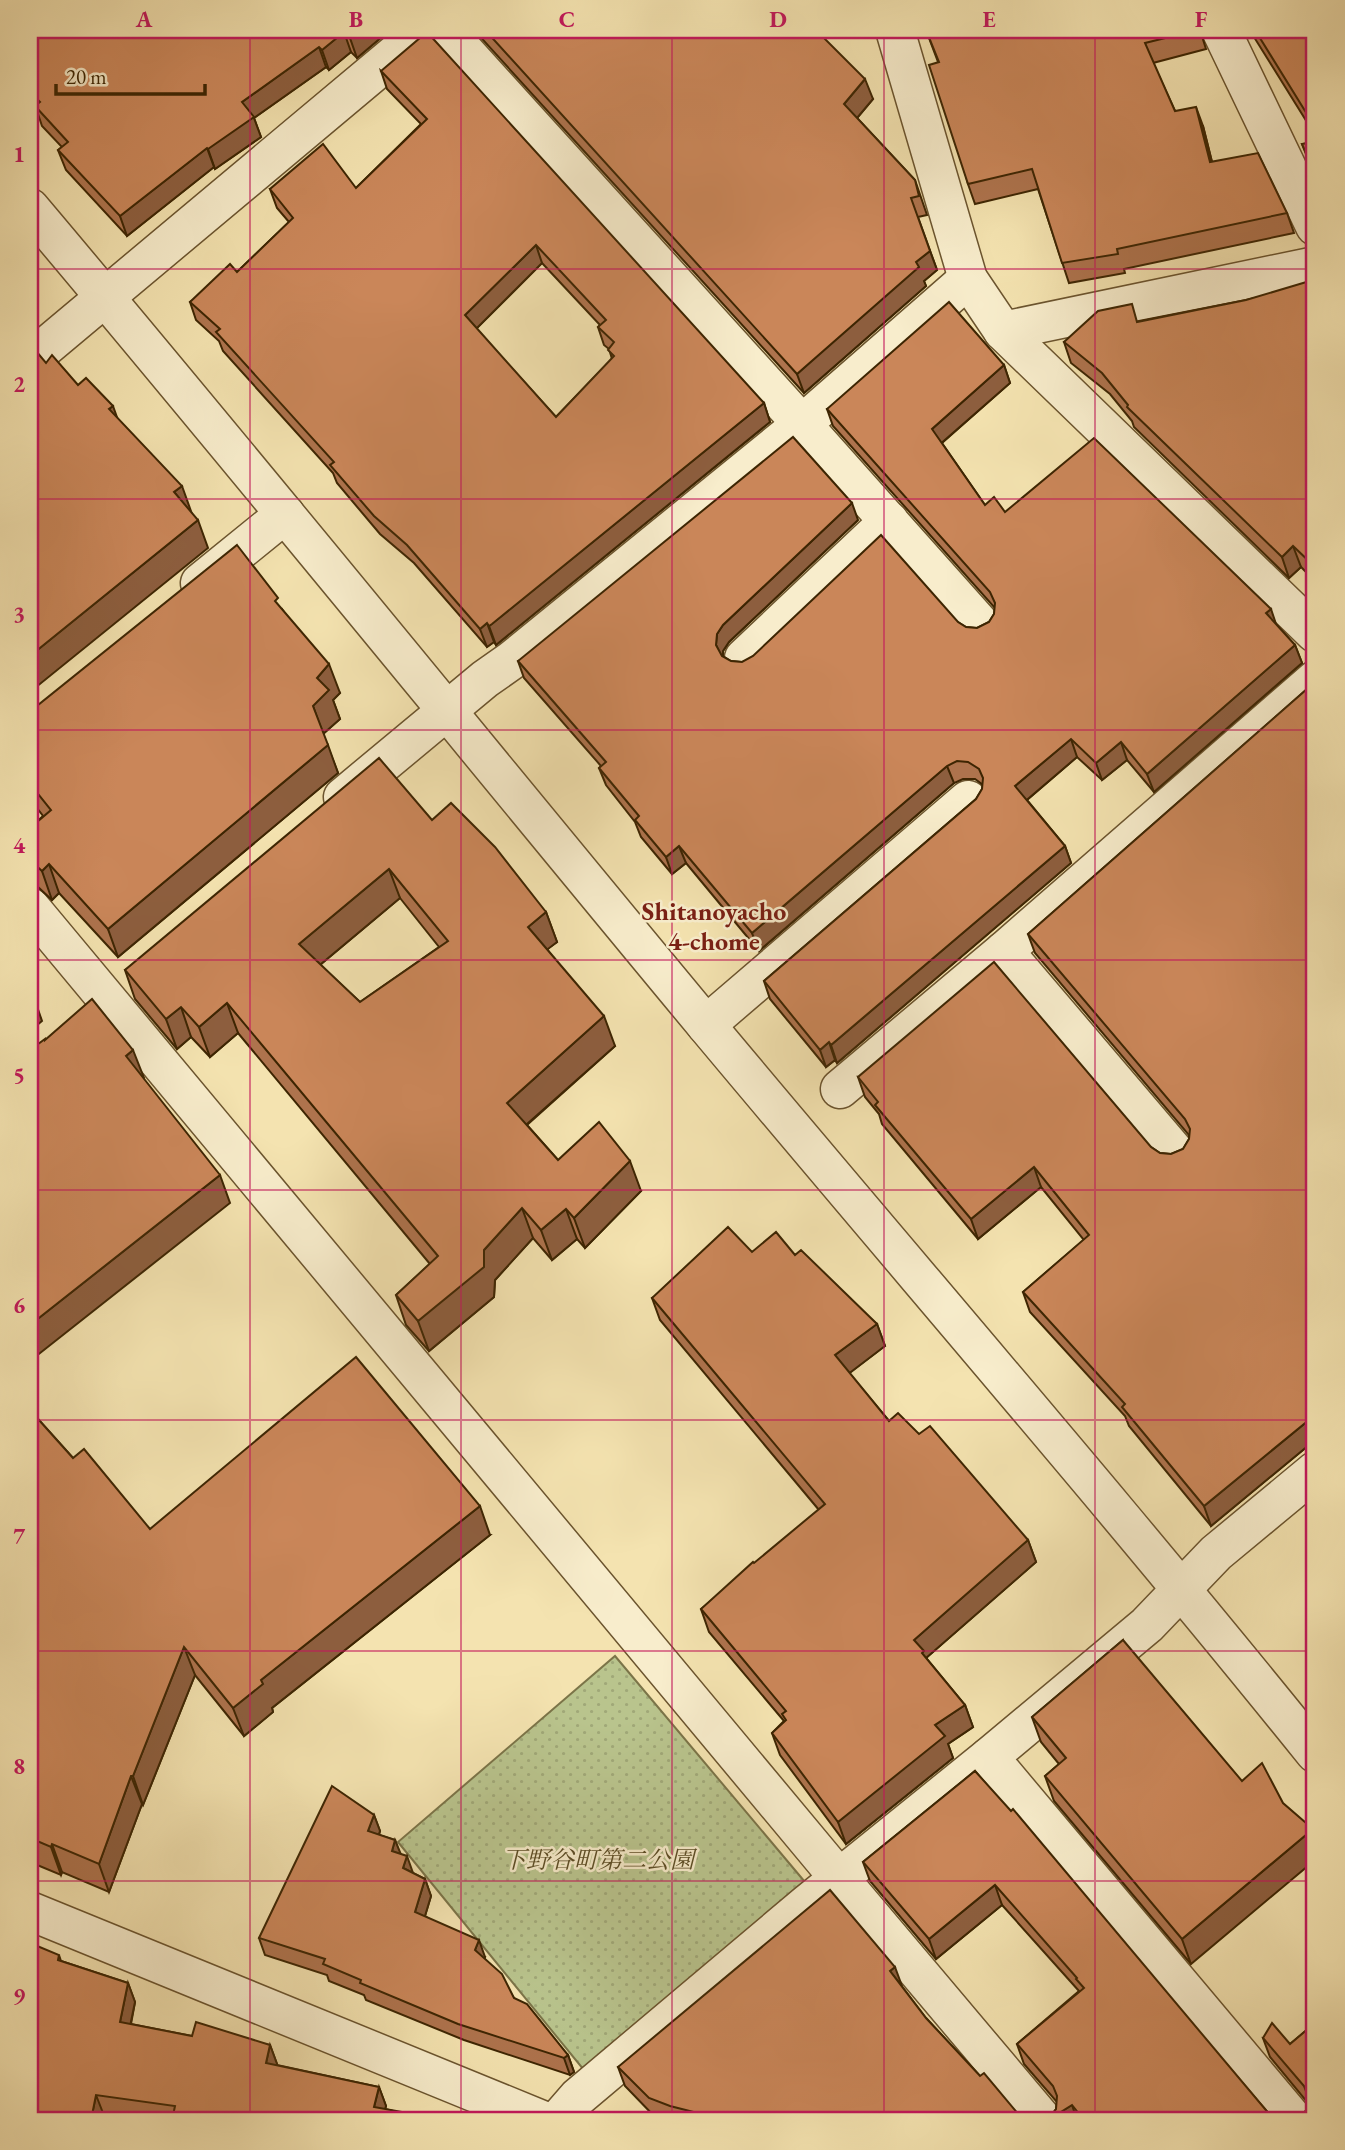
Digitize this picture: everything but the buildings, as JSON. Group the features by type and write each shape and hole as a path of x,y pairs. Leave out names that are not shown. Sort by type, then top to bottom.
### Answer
{"street":[{"path":"30,360 424,30"},
{"path":"445,30 980,624"},
{"path":"895,30 968,279 1003,331 1315,633"},
{"path":"1221,30 1315,226"},
{"path":"30,208 449,711 706,1025 1183,1589 1315,1752"},
{"path":"1003,331 1315,266"},
{"path":"315,820 802,424 968,279"},
{"path":"178,600 285,514"},
{"path":"744,659 889,521"},
{"path":"840,1089 1004,951 1315,680"},
{"path":"706,1025 968,800"},
{"path":"30,906 839,1878 1044,2120"},
{"path":"1004,951 1175,1152"},
{"path":"558,2120 578,2097 1147,1625 1216,1553 1315,1471"},
{"path":"989,1757 1294,2120"},
{"path":"30,1910 542,2120"}],"green space":[{"name":"下野谷町第二公園","path":"615,1656 810,1888 588,2075 398,1842"}],"district":[{"name":"Shitanoyacho 4-chome","path":"714,926"}]}
